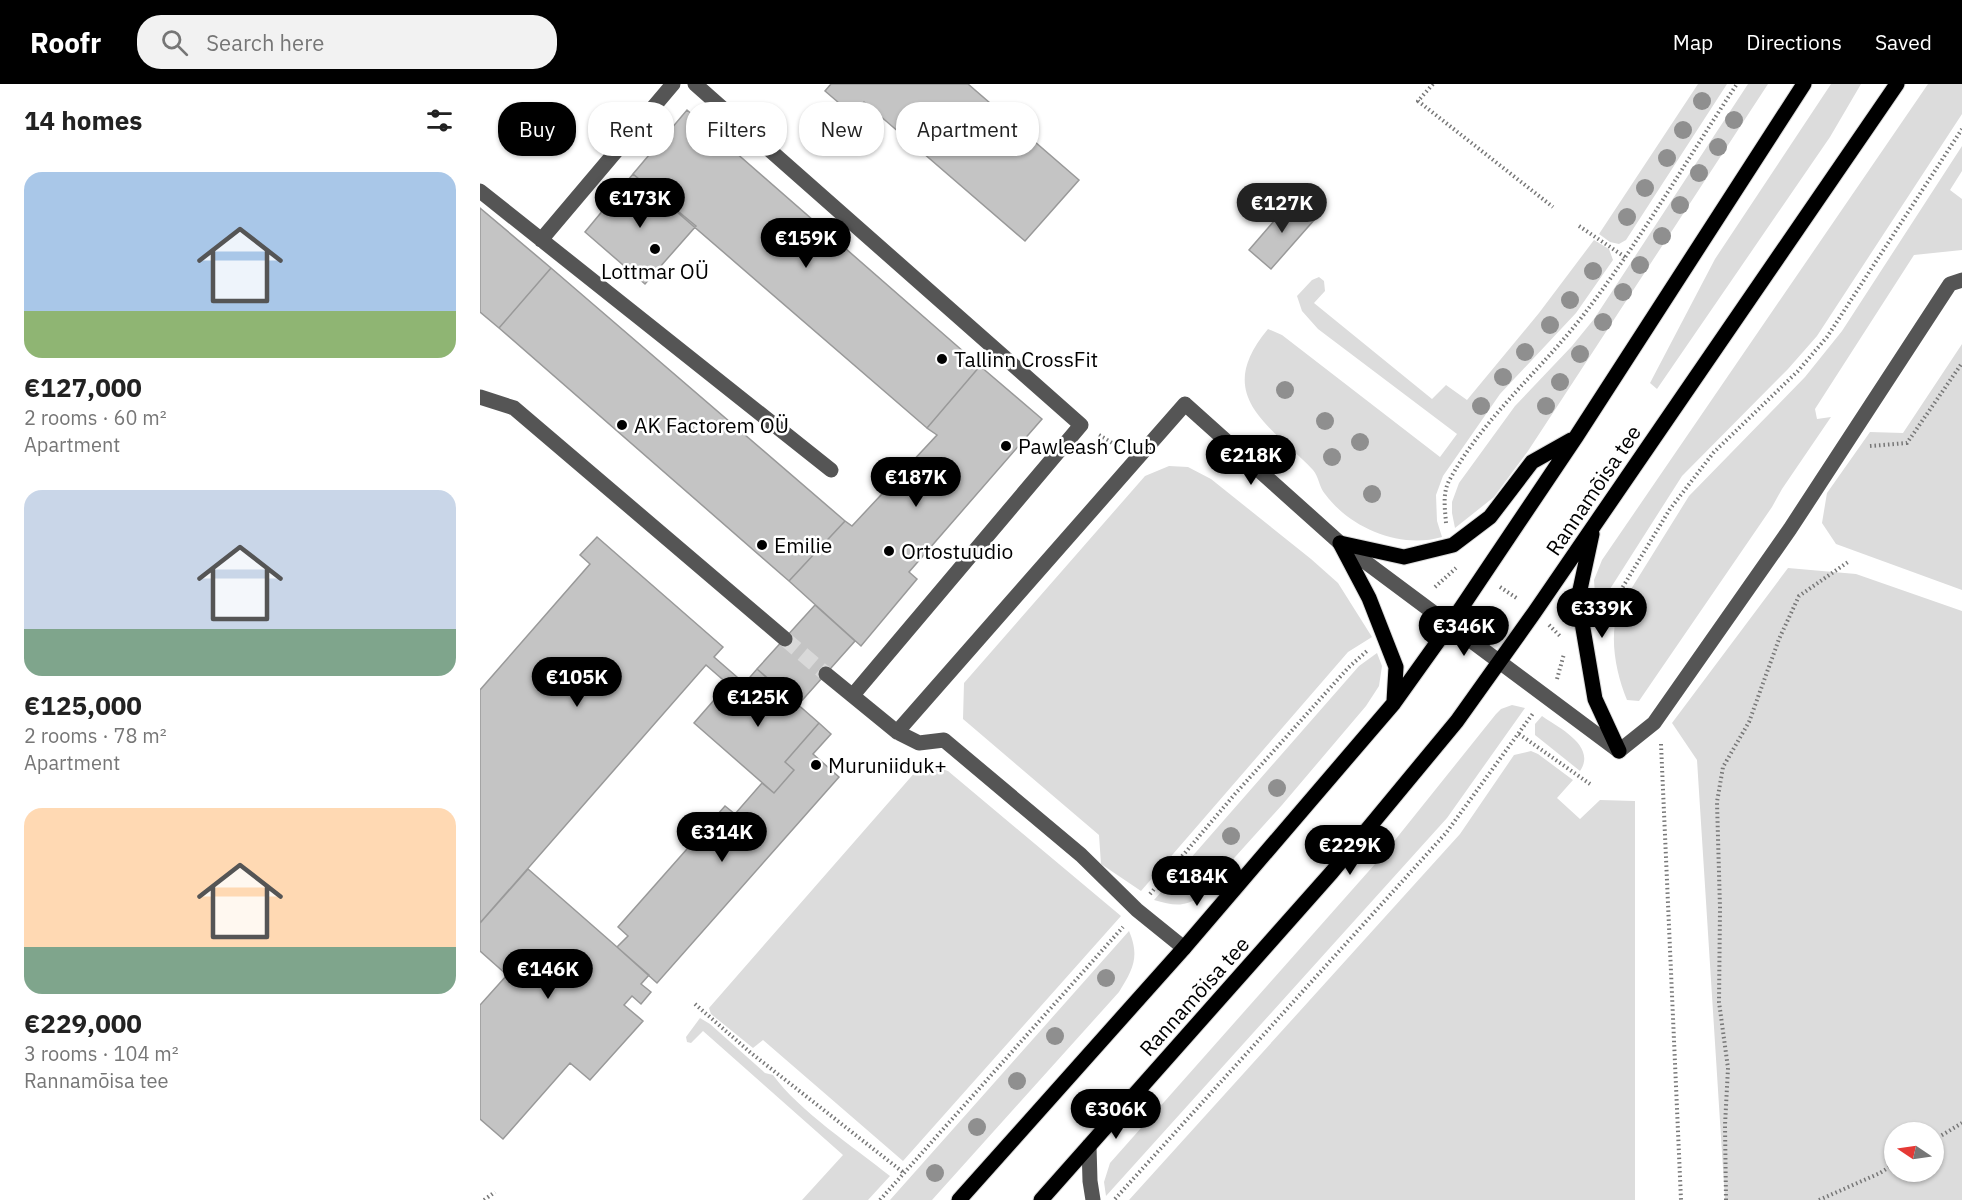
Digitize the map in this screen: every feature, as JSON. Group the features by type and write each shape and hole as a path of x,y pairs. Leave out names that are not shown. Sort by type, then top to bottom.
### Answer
{"main road":[{"name":"Rannamõisa tee","path":"959,1200 1184,948 1394,703 1449,626 1576,437 1804,84"},
{"path":"1855,145 1885,84"},
{"name":"Rannamõisa tee","path":"1041,1200 1332,872 1457,721 1897,84"},
{"path":"1340,543 1404,558 1453,545 1490,517 1532,462 1576,437"},
{"path":"1593,527 1578,599 1595,699 1619,751"},
{"path":"1340,543 1369,598 1396,667 1394,703"}],"street":[{"path":"541,240 673,84"},
{"path":"695,84 1082,425 853,695"},
{"path":"480,191 831,470"},
{"path":"897,732 1185,404 1340,543 1619,751 1654,723 1790,530 1950,284 1962,280"},
{"path":"480,397 514,408 785,639"},
{"path":"826,674 897,732 919,743 944,740 1081,855 1137,910 1184,948"},
{"path":"1089,1146 1093,1200"}],"path":[{"path":"1432,84 1418,101 1553,207"},
{"path":"1449,532 1444,496 1448,481 1506,401 1552,354 1589,309 1737,84"},
{"path":"1603,620 1670,509 1714,452 1798,371 1827,337 1962,129"},
{"path":"1579,226 1625,256"},
{"path":"1082,425 1137,458"},
{"path":"1436,586 1463,561"},
{"path":"1726,1200 1725,1125 1728,1068 1719,1002 1718,961 1720,908 1717,802 1723,767 1749,722 1779,639 1799,596 1848,562"},
{"path":"1508,592 1516,597"},
{"path":"1149,896 1347,668 1374,644"},
{"path":"1556,680 1567,644"},
{"path":"1114,1200 1446,834 1534,712"},
{"path":"1654,723 1662,747 1681,1200"},
{"path":"1519,734 1590,784"},
{"path":"880,1200 1124,926"},
{"path":"696,1004 751,1053 904,1173"},
{"path":"1944,1134 1962,1123"},
{"path":"1819,1200 1884,1170"},
{"path":"484,1200 495,1192"}],"shaded area":[{"path":"1698,84 1727,84 1626,240 1619,244 1610,242 1599,234"},
{"path":"1748,84 1768,84 1528,451 1494,497 1455,528 1452,502 1459,483 1515,406 1572,346 1594,319"},
{"path":"1831,84 1861,84 1830,137 1657,389 1650,383 1715,259"},
{"path":"1928,84 1962,84 1962,114 1817,336 1788,369 1682,476 1596,611 1594,580 1602,560"},
{"path":"1962,146 1962,171 1950,190 1962,199 1962,250 1914,255 1815,409 1817,419 1831,417 1639,701 1627,700 1615,656 1614,632 1618,610 1689,496 1805,377 1842,331"},
{"path":"1594,240 1609,249 1613,260 1576,313 1500,394 1443,476 1436,495 1437,521 1442,537 1426,540 1394,538 1378,533 1348,517 1325,494 1313,470 1265,423 1253,407 1246,391 1245,373 1252,352 1268,329 1282,335 1440,457 1457,434 1318,329 1302,311 1297,296 1312,280 1319,277 1324,281 1325,291 1314,303 1432,399 1446,385 1467,400 1539,313"},
{"path":"1962,344 1962,590 1836,544 1822,523 1827,493 1870,432 1903,433"},
{"path":"1169,466 1188,467 1211,479 1311,559 1338,583 1372,637 1348,652 1141,891 1101,864 1099,835 963,719 964,683 1145,476"},
{"path":"1788,568 1856,574 1962,611 1962,1200 1725,1200 1697,760 1672,723"},
{"path":"1377,653 1382,666 1379,686 1366,706 1282,805 1199,897 1188,903 1178,904 1154,900 1359,666"},
{"path":"1512,705 1525,708 1447,818 1106,1196 1104,1182 1110,1163 1383,855 1496,714 1501,709"},
{"path":"1542,716 1566,732 1580,746 1584,754 1584,762 1580,771 1535,735 1535,724"},
{"path":"1531,751 1573,780 1557,798 1580,819 1600,800 1635,801 1635,1200 1129,1200 1460,834 1514,755"},
{"path":"934,766 948,771 1121,916 903,1161 763,1040 753,1048 711,1014 709,1008 917,770"},
{"path":"1129,931 1134,948 1133,963 1119,992 932,1200 890,1200"},
{"path":"700,1018 710,1024 765,1073 773,1075 812,1115 890,1176 868,1200 802,1200 843,1155 703,1031 691,1043 687,1042 686,1037"}],"building":[{"path":"831,84 968,84 989,102 896,102 896,130 884,119 884,102 838,102 825,91"},
{"path":"686,111 686,156 740,156 980,366 927,428 633,174 648,156 674,156 674,125"},
{"path":"1039,145 1079,180 1025,241 927,156 1039,156"},
{"path":"633,174 696,226 645,284 585,232"},
{"path":"1293,199 1315,219 1271,269 1249,250"},
{"path":"480,208 551,268 499,328 480,312"},
{"path":"551,268 845,521 789,581 499,328"},
{"path":"980,366 1042,419 909,572 917,579 861,646 789,581 845,521 852,526 937,435 927,428"},
{"path":"597,537 723,647 714,657 745,684 737,692 706,665 480,923 480,690 590,564 580,555"},
{"path":"815,605 855,641 798,705 757,669"},
{"path":"757,669 819,723 785,762 794,770 774,793 694,723 728,684 737,692"},
{"path":"819,723 831,734 813,754 839,777 657,983 617,947 628,936 618,927 725,806 735,814 762,783 774,793 794,770 785,762"},
{"path":"528,869 649,975 641,984 651,992 641,1004 632,996 624,1005 643,1021 590,1080 570,1063 503,1139 480,1119 480,1005 507,975 480,951 480,923"}],"tunnel":[{"path":"785,639 826,674"}],"place":[{"name":"Lottmar OÜ","path":"655,249"},
{"name":"Tallinn CrossFit","path":"942,359"},
{"name":"AK Factorem OÜ","path":"622,425"},
{"name":"Pawleash Club","path":"1006,446"},
{"name":"Emilie","path":"762,545"},
{"name":"Ortostuudio","path":"889,551"},
{"name":"Muruniiduk+","path":"816,765"}]}
